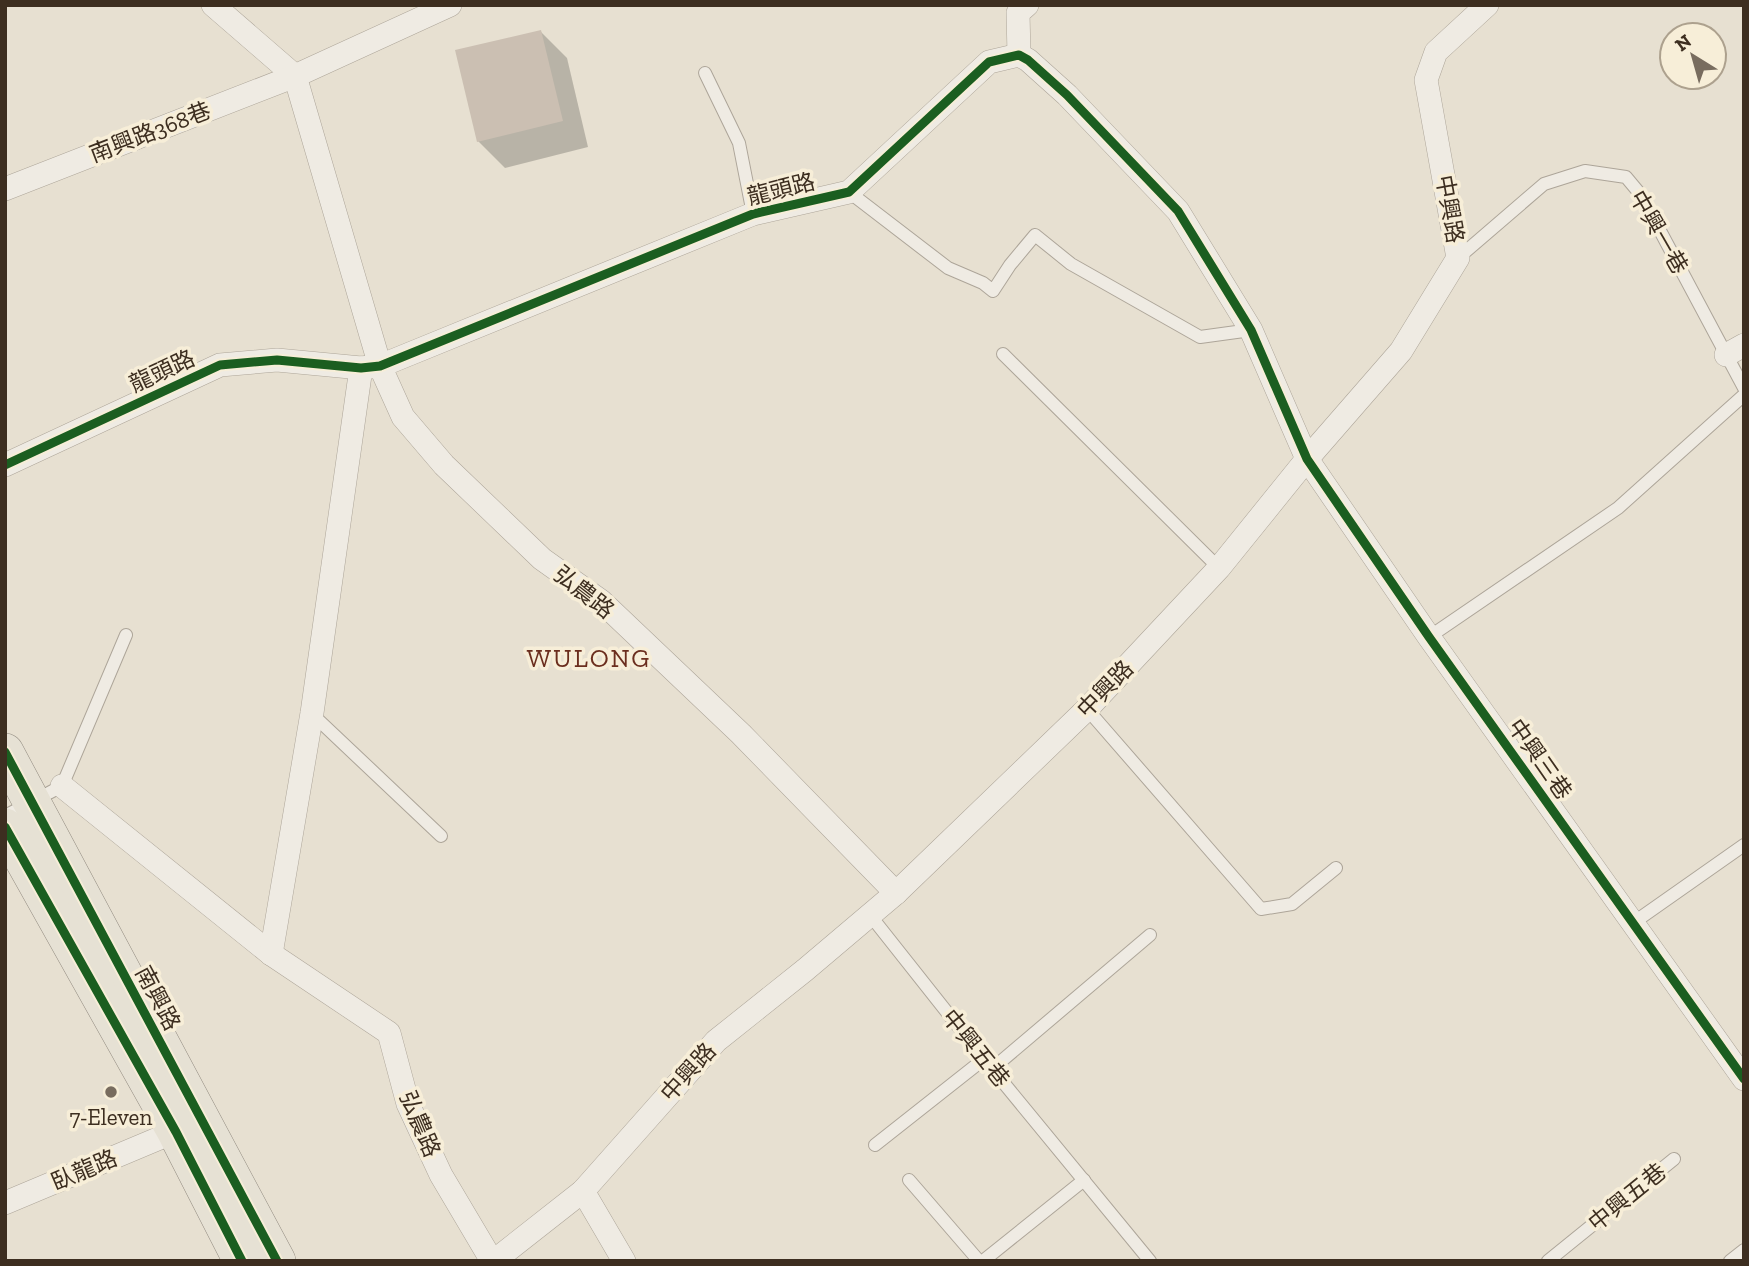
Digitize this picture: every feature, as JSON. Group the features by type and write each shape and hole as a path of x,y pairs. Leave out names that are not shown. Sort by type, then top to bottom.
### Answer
{"main road":[{"name":"南興路","path":"5,752 33,801 189,1126 242,1261"},
{"name":"南興路","path":"5,827 189,1126 277,1261"}],"street":[{"path":"213,5 295,76 371,367 271,954"},
{"name":"南興路368巷","path":"5,189 295,76 450,5"},
{"path":"1027,5 1018,13 1019,55 1067,95 1178,211 1251,330 1307,459"},
{"name":"中興路","path":"493,1261 583,1191 716,1041 897,893 1087,709 1219,568 1307,459 1401,351 1458,258 1426,80 1436,52 1487,5"},
{"name":"龍頭路","path":"5,465 220,366 277,360 371,367 753,214 849,192 989,62 1019,55"},
{"name":"弘農路","path":"371,367 403,417 444,465 542,559 601,601 671,667 741,734 897,893"},
{"name":"中興三巷","path":"1307,459 1429,637 1744,1079"},
{"name":"弘農路","path":"33,801 389,1033 408,1104 442,1175 493,1261"},
{"name":"臥龍路","path":"5,1203 189,1126"},
{"path":"583,1191 624,1261"}],"lane":[{"path":"705,73 739,143 753,214"},
{"name":"中興一巷","path":"1458,258 1545,184 1585,172 1626,177 1641,195 1735,350 1744,388"},
{"path":"849,192 948,268 983,283 993,291 1035,235 1071,264 1200,337 1251,330"},
{"path":"1003,354 1219,568"},
{"path":"1429,637 1618,508 1744,395"},
{"path":"33,801 126,635"},
{"path":"1087,709 1261,909 1292,904 1336,868"},
{"path":"312,713 441,836"},
{"path":"1633,923 1744,845"},
{"name":"中興五巷","path":"870,915 1150,1261"},
{"path":"874,1145 988,1064 1150,935"},
{"name":"中興五巷","path":"1548,1261 1674,1160"},
{"path":"909,1180 981,1261 1084,1180"},
{"path":"1730,1261 1744,1250"}],"building":[{"path":"541,30 563,121 477,142 455,50"}],"cycle path":[{"path":"5,465 220,365 277,360 361,368 380,366 753,214 849,192 989,62 1019,55 1067,95 1178,211 1251,330 1307,459 1429,637 1744,1079"},
{"path":"5,752 277,1261"},
{"path":"5,827 176,1132 242,1261"}],"place":[{"name":"7-Eleven","path":"111,1092"}],"district":[{"name":"WULONG","path":"589,658"}]}
